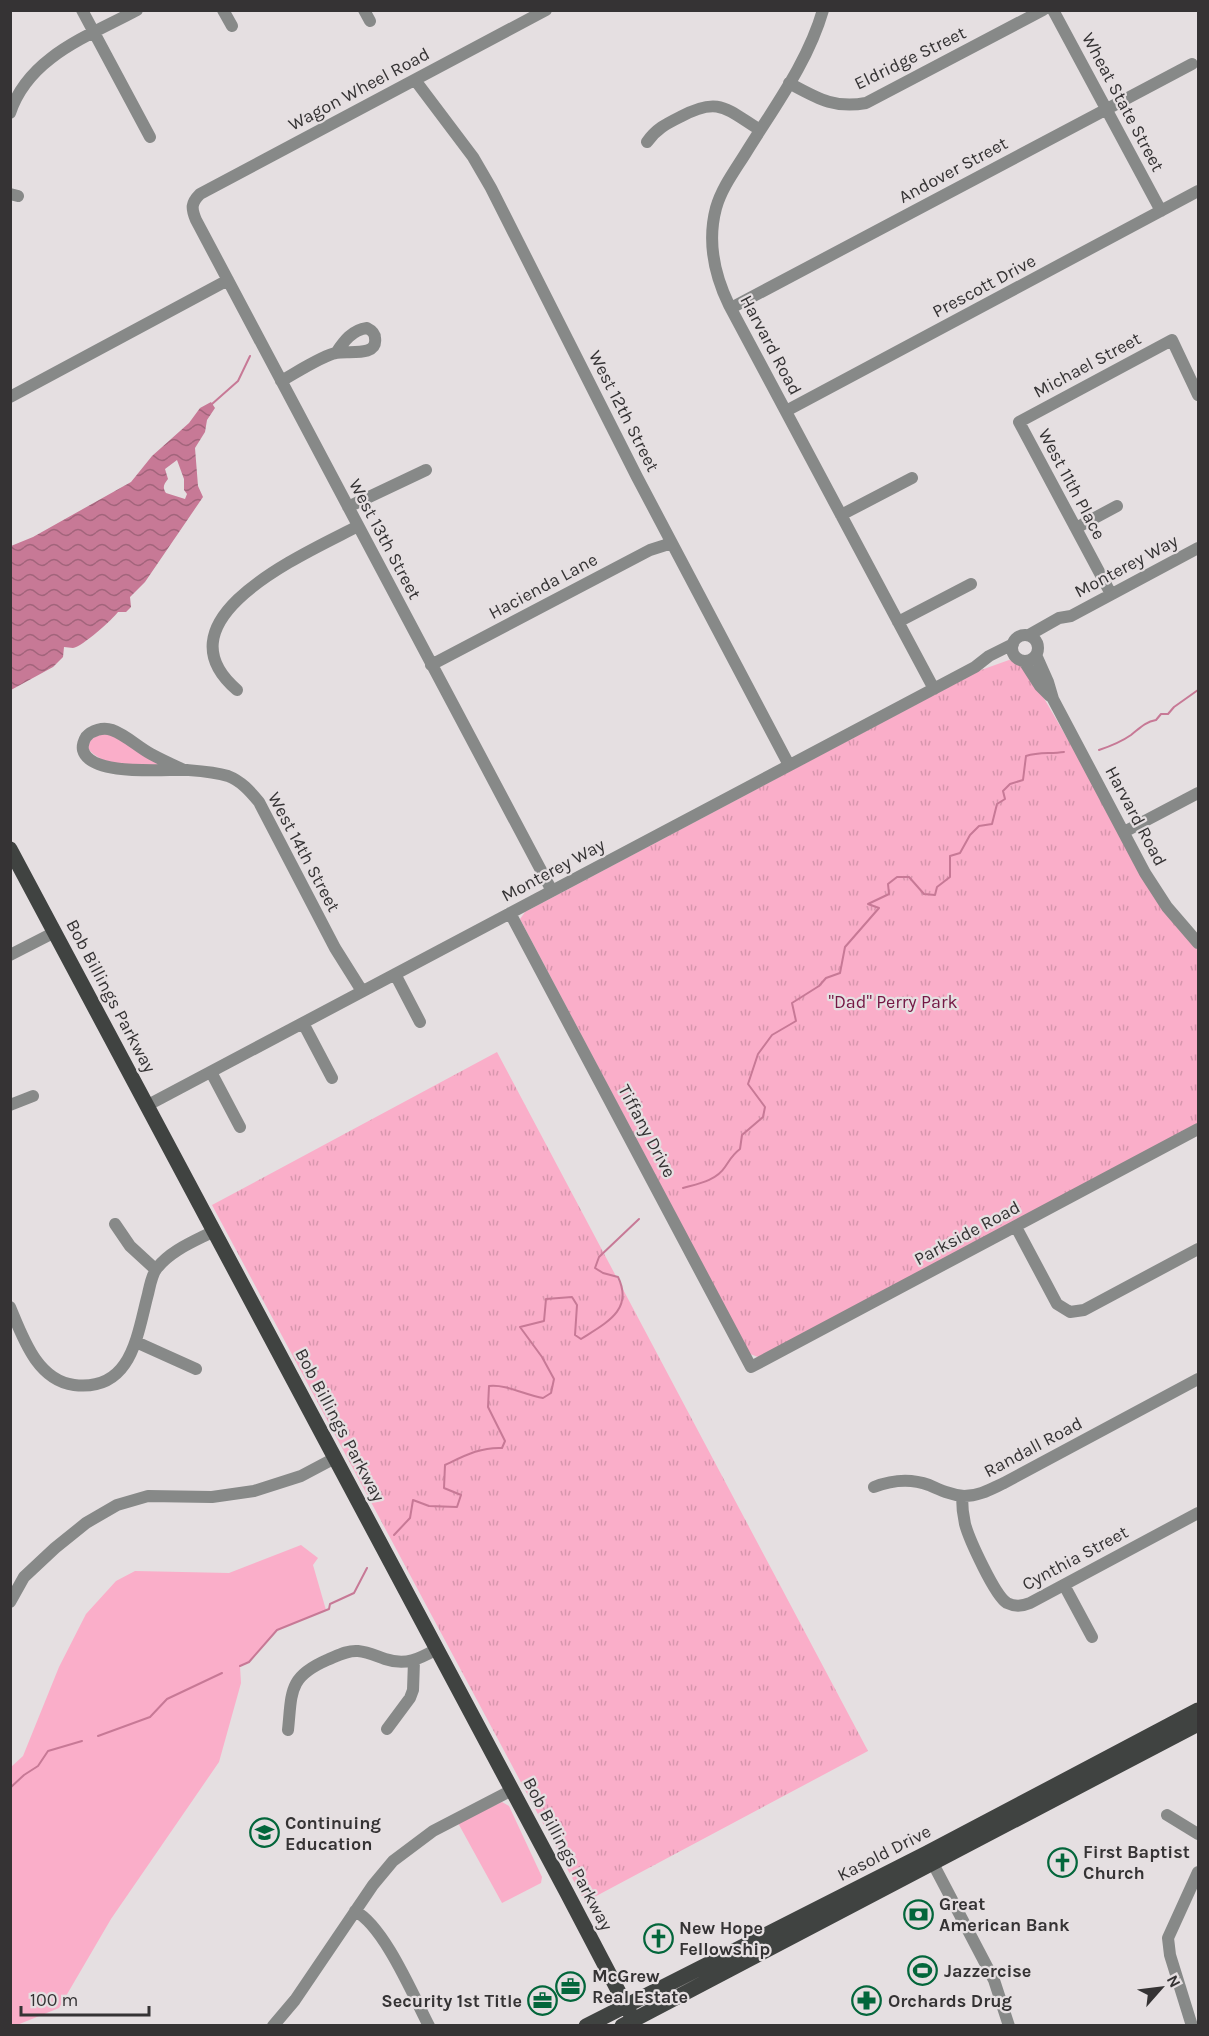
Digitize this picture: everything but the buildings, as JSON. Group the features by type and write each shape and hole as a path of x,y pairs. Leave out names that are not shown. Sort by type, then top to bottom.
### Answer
{"main road":[{"name":"Bob Billings Parkway","path":"10,849 626,2005 633,2024"},
{"name":"Kasold Drive","path":"633,2024 1198,1710"},
{"name":"Kasold Drive","path":"586,2025 930,1859 1198,1724"}],"street":[{"path":"82,10 150,137"},
{"path":"10,113 22,88 47,60 137,10"},
{"path":"223,10 231,26"},
{"name":"Wagon Wheel Road","path":"192,202 200,194 546,10"},
{"name":"Harvard Road","path":"823,10 812,42 722,192 713,222 712,244 715,269 722,291 934,689"},
{"name":"Eldridge Street","path":"789,83 826,102 853,105 866,103 1043,10"},
{"name":"Wheat State Street","path":"1053,10 1161,211"},
{"name":"Andover Street","path":"731,308 1192,64"},
{"name":"West 12th Street","path":"415,80 467,149 491,188 672,543 789,765"},
{"path":"647,142 661,127 698,107 707,106 725,109 760,130"},
{"name":"Prescott Drive","path":"786,411 1198,191"},
{"name":"West 13th Street","path":"192,202 196,220 552,891"},
{"path":"10,397 228,280"},
{"name":"Michael Street","path":"1018,422 1172,340 1198,395"},
{"path":"281,381 336,353"},
{"name":"West 11th Place","path":"1018,422 1111,594"},
{"path":"348,507 426,470"},
{"path":"841,515 912,478"},
{"path":"1076,528 1117,506"},
{"path":"237,690 221,675 215,660 216,631 222,617 230,607 266,576 358,526"},
{"name":"Hacienda Lane","path":"431,665 650,550 672,543"},
{"name":"Monterey Way","path":"1037,651 1046,636 1071,616 1198,548"},
{"path":"898,622 971,584"},
{"name":"Monterey Way","path":"1029,635 1059,618 1071,616"},
{"path":"1029,635 1036,640 1037,651 1031,659 1020,659 1012,651 1013,644 1017,637 1029,635"},
{"name":"Monterey Way","path":"148,1105 934,689 1013,644"},
{"name":"Harvard Road","path":"1037,651 1053,699 1154,888 1198,943"},
{"name":"Harvard Road","path":"1020,659 1053,699"},
{"name":"Monterey Way","path":"975,667 1020,659"},
{"name":"West 14th Street","path":"184,770 150,754 111,730 94,731 83,742 82,749 95,763 146,771 184,770 216,773 229,777 248,788 263,809 334,948 362,991"},
{"path":"1124,832 1198,793"},
{"name":"Tiffany Drive","path":"510,913 752,1367"},
{"path":"10,955 55,932"},
{"path":"395,974 420,1022"},
{"path":"303,1023 332,1078"},
{"path":"211,1072 240,1127"},
{"path":"10,1105 33,1096"},
{"name":"Parkside Road","path":"752,1367 1198,1129"},
{"path":"115,1224 130,1246 155,1269"},
{"path":"1016,1227 1057,1304 1065,1310 1074,1312 1084,1310 1198,1249"},
{"path":"10,1308 39,1365 52,1378 68,1384 87,1386 96,1384 111,1378 131,1356 155,1269 173,1253 214,1231"},
{"path":"136,1342 195,1369"},
{"name":"Randall Road","path":"962,1496 997,1487 1198,1379"},
{"path":"10,1602 24,1577 55,1548 108,1509 148,1496 212,1497 254,1491 300,1476 335,1458"},
{"path":"874,1487 894,1481 911,1480 962,1496"},
{"name":"Cynthia Street","path":"962,1496 964,1522 968,1535 1002,1599 1015,1606 1023,1606 1198,1513"},
{"path":"10,1582 24,1577"},
{"path":"1064,1585 1092,1637"},
{"path":"288,1730 295,1684 313,1666 352,1651 388,1660 414,1662 437,1649"},
{"path":"387,1730 410,1698 413,1690 414,1662"},
{"path":"273,2025 295,2000 382,1873 406,1850 433,1831 512,1790"},
{"path":"1167,1815 1198,1834"},
{"path":"930,1859 994,1980 1009,2025"},
{"path":"1192,2025 1170,1955 1168,1938 1198,1872"},
{"path":"355,1911 369,1921 381,1936 429,2025"}],"green space":[{"name":"\"Dad\" Perry Park","path":"1009,660 1027,669 1175,924 1198,950 1198,1124 758,1357 750,1354 520,919 525,912 981,670"},
{"path":"103,734 113,735 173,767 127,765 104,760 88,748 93,738"},
{"path":"497,1052 868,1751 585,1902 212,1205"},
{"path":"301,1545 318,1558 313,1565 326,1610 277,1630 249,1662 240,1666 241,1683 219,1762 111,1919 59,2008 17,2025 11,2025 11,1767 23,1756 59,1667 86,1614 116,1581 135,1571 229,1573"},
{"path":"502,1802 509,1806 542,1877 541,1883 502,1903 458,1823"}],"water":[{"path":"211,402 215,408 195,448 198,486 203,497 145,582 130,597 131,607 126,612 118,612 83,643 73,648 64,647 63,657 53,667 11,690 11,546 33,537 131,482 152,456 189,423 200,408","holes":["177,460 184,479 184,490 187,494 185,499 166,493 164,486 168,479 165,469"]}],"waterway":[{"path":"212,404 238,381 250,356"},
{"path":"1099,750 1123,740 1156,720 1161,714 1168,714 1198,690"},
{"path":"683,1188 717,1176 740,1149 742,1135 763,1117 765,1107 748,1084 758,1054 772,1035 796,1021 792,1003 819,986 826,978 840,973 845,947 879,908 868,904 889,894 888,884 897,877 909,877 924,894 935,895 937,887 950,877 950,856 960,853 970,835 979,826 992,824 997,804 1005,799 1003,791 1010,784 1023,780 1026,756 1064,752"},
{"path":"394,1535 410,1518 413,1500 429,1506 457,1507 461,1495 444,1488 445,1465 479,1451 502,1448 505,1441 488,1407 489,1386 502,1387 543,1398 551,1393 554,1379 542,1357 520,1327 544,1321 546,1299 572,1297 577,1305 575,1335 581,1339 615,1314 622,1298 622,1288 618,1277 595,1268 599,1257 639,1219"},
{"path":"240,1666 249,1662 277,1630 329,1609 330,1604 354,1593 367,1568"},
{"path":"98,1736 150,1717 167,1699 222,1673"},
{"path":"10,1788 38,1766 48,1751 82,1741"}],"place":[{"name":"Continuing Education","path":"264,1833"},
{"name":"First Baptist Church","path":"1062,1862"},
{"name":"Great American Bank","path":"918,1914"},
{"name":"New Hope Fellowship","path":"658,1938"},
{"name":"Jazzercise","path":"923,1971"},
{"name":"McGrew Real Estate","path":"571,1986"},
{"name":"Security 1st Title","path":"543,2001"},
{"name":"Orchards Drug","path":"867,2001"}]}
